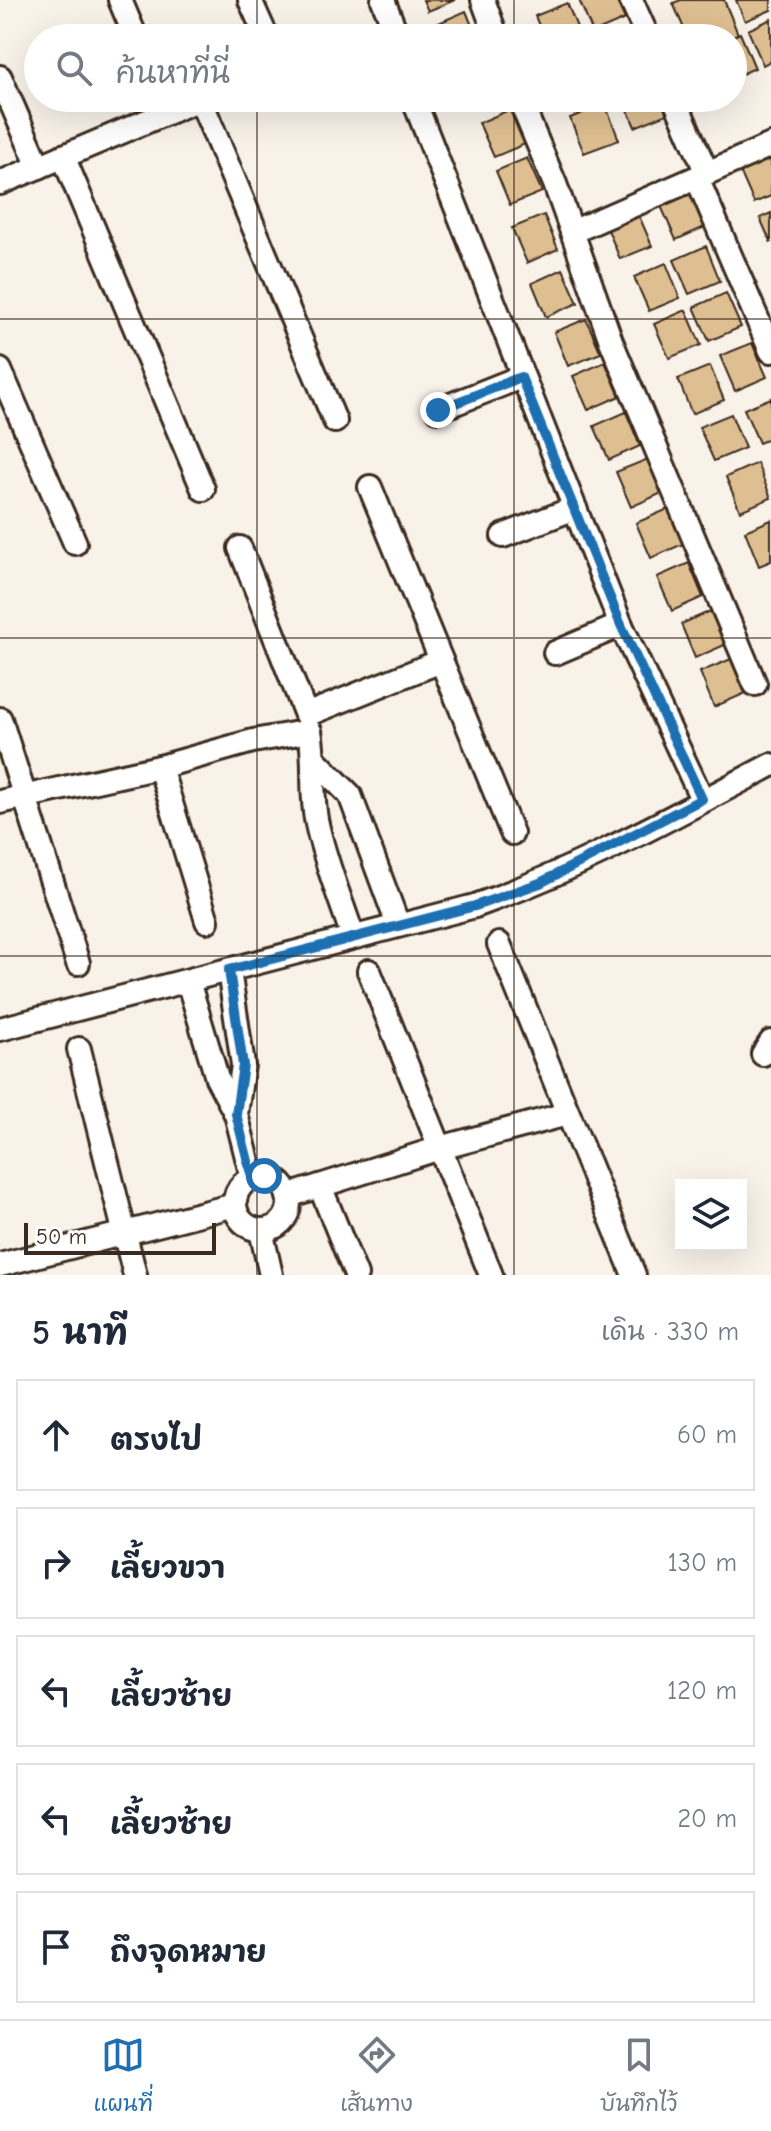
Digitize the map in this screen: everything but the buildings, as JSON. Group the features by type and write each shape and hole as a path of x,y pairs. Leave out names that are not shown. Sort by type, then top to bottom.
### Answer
{"street":[{"path":"120,0 130,24"},
{"path":"250,0 261,24"},
{"path":"383,0 392,24"},
{"path":"483,0 492,24"},
{"path":"631,0 642,24"},
{"path":"0,77 39,167"},
{"path":"0,183 152,112"},
{"path":"207,112 335,421"},
{"path":"418,112 621,625 702,799"},
{"path":"525,112 611,341 755,684"},
{"path":"679,112 771,351"},
{"path":"572,232 771,145"},
{"path":"63,156 203,489"},
{"path":"0,370 75,543"},
{"path":"438,410 521,377"},
{"path":"370,487 512,833"},
{"path":"503,536 575,508"},
{"path":"240,548 308,723 316,761 313,801 317,826 353,937"},
{"path":"555,653 621,625"},
{"path":"0,802 160,767 253,741 308,723 441,661"},
{"path":"0,719 27,795 78,963"},
{"path":"316,761 350,795 398,925"},
{"path":"0,1029 475,906 540,883 771,765"},
{"path":"160,767 207,921"},
{"path":"499,944 634,1275"},
{"path":"229,970 243,1065 236,1114"},
{"path":"369,971 491,1275"},
{"path":"188,981 217,1078 236,1114 252,1177"},
{"path":"79,1049 135,1275"},
{"path":"288,1196 440,1148 567,1114"},
{"path":"252,1177 274,1178 288,1196 286,1215 271,1228 261,1230 248,1226 239,1217 235,1205 239,1188 252,1177"},
{"path":"320,1186 356,1275"},
{"path":"3,1263 235,1205"},
{"path":"261,1230 271,1275"}],"route":[{"path":"264,1176 252,1177 236,1114 243,1065 229,970 475,906 540,883 612,849 702,799 621,625 521,377 438,410"}]}
